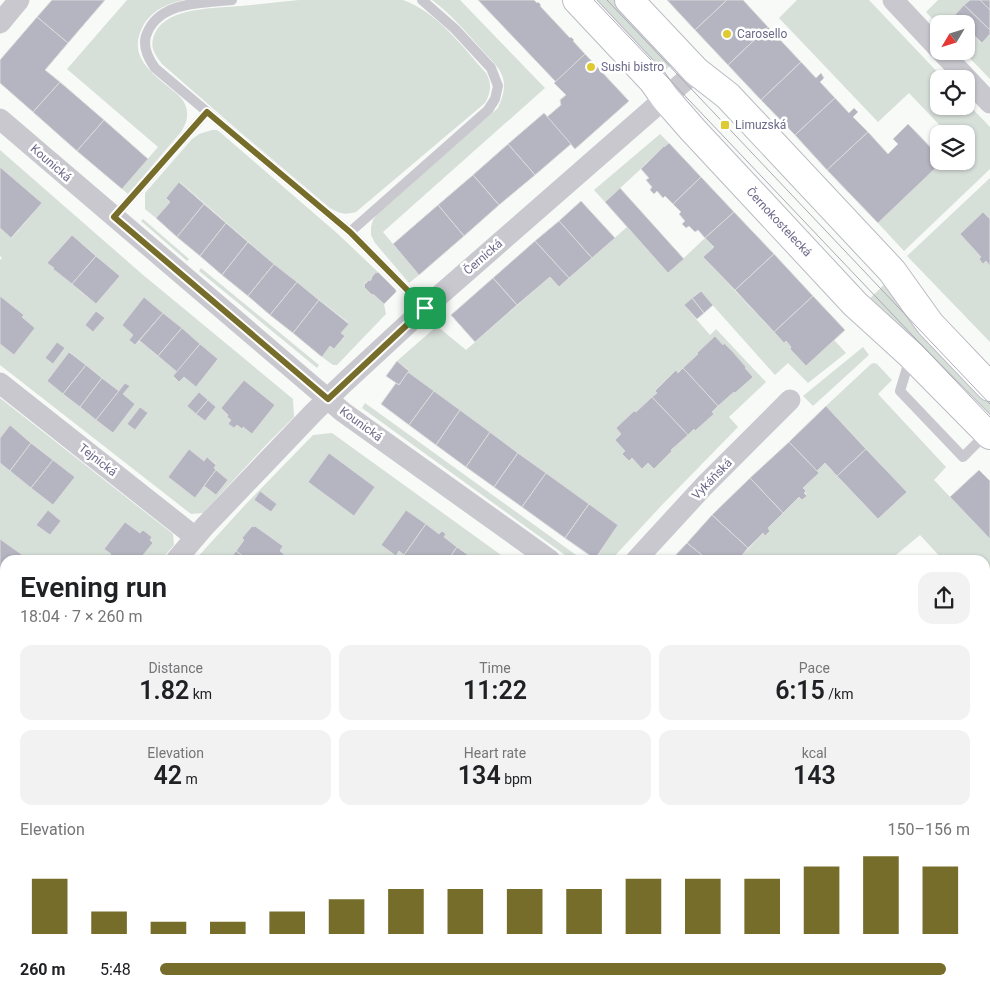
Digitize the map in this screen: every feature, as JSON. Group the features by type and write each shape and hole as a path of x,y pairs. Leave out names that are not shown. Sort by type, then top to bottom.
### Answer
{"main road":[{"name":"Černokostelecká","path":"577,0 653,81 693,130 855,304 911,355 988,434"},
{"path":"629,0 696,71 728,96 892,271 930,324 990,387"}],"street":[{"path":"0,23 19,0"},
{"path":"893,0 930,39"},
{"path":"949,60 990,103"},
{"name":"Černická","path":"180,555 195,537 328,399 425,308 696,71"},
{"name":"Kounická","path":"0,119 351,418 543,555"},
{"name":"Tejnická","path":"0,383 195,537"},
{"name":"Vykáňská","path":"641,555 704,486 790,400"}],"lane":[{"path":"232,0 187,5 168,11 157,18 145,37 145,50 149,59 155,68 350,232 425,308"},
{"path":"350,232 488,110 495,99 498,86 491,68 455,29 422,0"},
{"path":"114,217 207,112"}],"shaded area":[{"path":"127,0 184,0 166,6 155,12 147,20 139,37 138,46 143,62 149,70 182,99 187,110 186,123 181,132 128,194 122,189 158,147 67,69"},
{"path":"299,0 403,0 427,13 449,31 486,73 489,80 490,92 485,103 356,212 343,213 330,208 162,64 153,50 153,38 161,24 181,14 193,10"},
{"path":"432,0 460,0 545,88 383,232 419,275 409,283 375,243 371,235 373,220 399,194 498,108 504,90 502,74 497,66 446,11"},
{"path":"586,0 614,0 673,63 658,77"},
{"path":"797,0 869,0 935,70 930,70 930,115 975,115 975,111 990,127 990,169 904,251 878,223 934,170 975,170 975,125 939,125 909,93 878,122 779,18"},
{"path":"938,0 970,0 956,15 930,16 926,12"},
{"path":"990,34 990,79 972,60 975,60 975,37 981,43"},
{"path":"217,130 221,133 338,234 378,272 371,277 370,281 364,284 364,287 384,304 386,314 337,365 333,365 322,357 330,346 334,349 345,337 341,333 349,323 274,264 180,182 166,198 170,202 156,218 145,209 145,193 192,139 199,134"},
{"path":"660,134 669,143 605,202 594,190"},
{"path":"0,150 142,274 293,399 294,417 203,513 191,514 0,365 0,344 14,355 35,328 22,317 24,315 0,296 0,260 2,258 0,256 0,228 12,238 42,203 0,167","holes":["72,235 120,276 96,304 48,263","145,298 218,360 195,386 184,377 179,382 173,377 177,371 140,341 135,345 129,340 133,335 122,324","96,311 105,318 93,332 85,325","57,342 65,349 53,364 45,358","70,352 119,391 129,387 123,394 135,404 113,433 47,381","244,380 275,405 252,434 243,427 242,429 237,425 234,428 229,424 231,420 227,417 228,415 221,408","199,393 216,407 205,420","140,408 148,414 135,430 127,424","189,449 204,461 207,457 216,464 214,468 228,480 216,495 204,486 195,498 168,477"]},
{"path":"990,178 990,219 983,212 960,234 981,257 979,259 983,263 986,261 990,266 990,342 907,256"},
{"path":"143,219 189,259 187,261 141,221"},
{"path":"627,227 668,273 705,238 714,247 703,257 784,343 786,341 791,347 790,349 806,366 834,340 846,353 808,383 788,363 775,375 700,291 684,305 710,335 716,329 766,382 729,417 738,427 616,555 598,555 617,525 408,372 409,370 397,361 437,326 466,350 550,277 559,287"},
{"path":"201,268 319,365 317,368 199,271"},
{"path":"887,282 990,397 990,425 866,302"},
{"path":"863,347 869,355 813,406 803,396"},
{"path":"871,364 877,364 892,380 878,394 946,467 934,480 990,539 990,555 938,555 920,535 896,555 743,555 763,533 766,535 770,531 768,528 799,497 802,500 807,496 803,488 819,473 817,471 825,463 878,519 907,492 826,406"},
{"path":"0,398 173,534 174,545 165,555 143,555 152,543 150,540 152,537 143,530 140,533 125,522 104,549 110,555 23,555 0,539 0,463 53,505 75,477 10,426 0,438","holes":["48,510 61,521 50,535 36,525"]},
{"path":"365,403 576,555 565,555 362,408"},
{"path":"332,433 501,555 468,555 444,537 446,534 442,531 439,534 406,510 381,545 395,555 283,555 280,551 283,546 255,526 251,526 243,538 244,540 233,555 200,555 313,435","holes":["329,453 375,487 354,516 308,482","260,492 277,504 271,512 254,500"]},
{"path":"399,551 405,555 397,555"}],"building":[{"path":"52,0 105,0 68,43 37,17"},
{"path":"478,0 534,0 538,2 585,54 556,82"},
{"path":"667,0 727,0 695,30"},
{"path":"727,0 743,0 768,27 728,65 695,30"},
{"path":"970,0 980,0 990,10 990,30 975,15 964,5"},
{"path":"980,0 990,0 990,10"},
{"path":"964,5 974,15 955,15"},
{"path":"975,16 990,30 990,34 982,43 975,36"},
{"path":"37,17 68,43 45,70 60,82 33,112 0,83 0,60"},
{"path":"768,27 801,62 761,100 728,65"},
{"path":"585,54 629,101 575,149 547,117 561,105 560,100 566,95 554,83"},
{"path":"801,62 816,78 821,73 824,78 820,82 835,98 795,135 761,100"},
{"path":"60,82 104,120 77,151 33,112"},
{"path":"835,98 849,113 854,108 858,112 853,117 868,132 827,170 795,135"},
{"path":"544,113 571,144 535,175 508,144"},
{"path":"104,120 148,159 122,189 77,151"},
{"path":"908,124 930,147 930,170 934,170 878,223 827,170 868,132 888,154 898,144 893,139"},
{"path":"669,143 701,177 673,204 665,196 663,198 657,191 654,194 650,190 652,187 646,180 649,178 641,169"},
{"path":"508,144 535,175 499,205 473,175"},
{"path":"0,167 42,203 11,238 0,228"},
{"path":"473,175 499,205 464,236 438,205"},
{"path":"701,177 734,212 705,238 698,230 695,232 689,226 686,228 682,224 685,221 679,214 681,212 673,204"},
{"path":"179,182 204,204 177,237 156,218 170,202 166,198"},
{"path":"620,188 684,259 668,273 605,202"},
{"path":"581,201 615,238 592,258 559,221"},
{"path":"204,204 226,223 200,256 177,237"},
{"path":"438,205 464,236 419,275 393,244"},
{"path":"734,212 774,254 735,290 703,257 714,247 705,238"},
{"path":"983,212 990,219 990,266 986,261 983,264 979,259 981,257 960,234"},
{"path":"559,221 592,258 569,278 535,241"},
{"path":"226,223 248,242 222,275 200,256"},
{"path":"72,235 96,256 72,284 47,263"},
{"path":"535,241 569,278 559,287 550,277 517,305 493,278"},
{"path":"248,242 274,264 248,296 222,275"},
{"path":"774,254 813,296 774,332 735,290"},
{"path":"96,256 120,276 96,304 72,284"},
{"path":"274,264 297,282 270,315 248,296"},
{"path":"376,272 396,290 384,304 364,287"},
{"path":"493,278 517,305 475,342 451,315"},
{"path":"297,282 319,300 293,333 270,315"},
{"path":"701,291 713,305 704,313 692,298"},
{"path":"0,296 24,315 22,317 35,328 14,355 0,344"},
{"path":"813,296 845,330 806,366 790,349 791,347 786,341 784,343 774,332"},
{"path":"144,297 163,313 135,345 129,340 133,335 122,325"},
{"path":"692,298 704,313 697,319 684,305"},
{"path":"319,300 349,324 341,333 345,336 334,349 330,346 322,357 293,333"},
{"path":"96,311 105,318 93,332 85,325"},
{"path":"163,313 182,328 158,356 139,341"},
{"path":"182,328 200,344 177,372 158,356"},
{"path":"715,336 732,351 753,377 718,406 683,368"},
{"path":"57,342 65,348 53,364 45,358"},
{"path":"200,344 218,359 196,387 184,377 179,382 173,376"},
{"path":"69,352 86,365 63,394 47,381"},
{"path":"397,361 409,371 399,385 386,376"},
{"path":"86,365 102,378 80,407 63,394"},
{"path":"683,368 718,406 712,412 714,414 688,435 652,397 657,393 655,391 676,370 678,373"},
{"path":"408,372 434,391 409,425 381,404 396,383 399,385"},
{"path":"102,378 119,391 96,420 80,407"},
{"path":"244,380 275,405 252,434 243,427 242,429 237,425 234,428 228,424 231,420 221,408"},
{"path":"125,383 130,386 123,394 135,404 113,433 96,420"},
{"path":"434,391 460,410 436,445 409,425"},
{"path":"199,392 208,400 196,414 187,406"},
{"path":"652,397 688,435 654,469 648,463 642,469 632,458 629,461 622,454 625,451 615,440 621,434 616,428"},
{"path":"208,400 216,407 205,421 196,414"},
{"path":"826,406 866,449 837,476 825,463 817,471 789,442"},
{"path":"140,407 148,413 135,430 127,424"},
{"path":"460,410 490,432 466,467 436,445"},
{"path":"10,425 31,443 10,471 0,463 0,438"},
{"path":"490,432 518,453 494,487 466,467"},
{"path":"789,442 819,473 803,488 807,496 802,500 799,497 783,513 750,478"},
{"path":"31,443 53,460 31,488 10,471"},
{"path":"189,449 204,461 207,457 216,465 214,468 216,470 195,498 168,477"},
{"path":"866,449 907,492 878,519 837,476"},
{"path":"329,453 375,487 354,516 308,482"},
{"path":"518,453 546,473 522,507 494,487"},
{"path":"53,460 75,477 53,505 31,488"},
{"path":"216,470 228,480 216,495 204,486"},
{"path":"979,470 990,481 990,539 950,497"},
{"path":"546,473 589,504 565,538 522,507"},
{"path":"750,478 783,513 768,528 770,531 765,536 763,533 748,548 712,515"},
{"path":"260,491 277,504 271,512 254,500"},
{"path":"589,504 618,525 598,555 589,555 565,538"},
{"path":"48,510 61,521 50,535 36,525"},
{"path":"406,510 426,524 404,555 399,551 395,555 381,545"},
{"path":"712,515 748,548 742,555 702,555 687,543"},
{"path":"125,522 140,533 143,530 152,537 150,540 153,543 143,555 110,555 104,549"},
{"path":"426,524 439,534 442,531 446,534 444,537 457,547 451,555 404,555"},
{"path":"252,526 255,526 283,546 280,551 284,554 241,555 236,551 244,540 242,538"},
{"path":"0,539 23,555 0,555"},
{"path":"687,543 702,555 676,555"},
{"path":"457,547 468,555 451,555"},
{"path":"236,551 241,555 233,555"}],"tram line":[{"path":"594,0 990,417"},
{"path":"607,0 990,404"}],"place":[{"name":"Carosello","path":"727,34"},
{"name":"Sushi bistro","path":"591,67"},
{"name":"Limuzská","path":"725,125"}],"route":[{"path":"207,112 350,232 425,308 328,399 114,217 207,112"}]}
